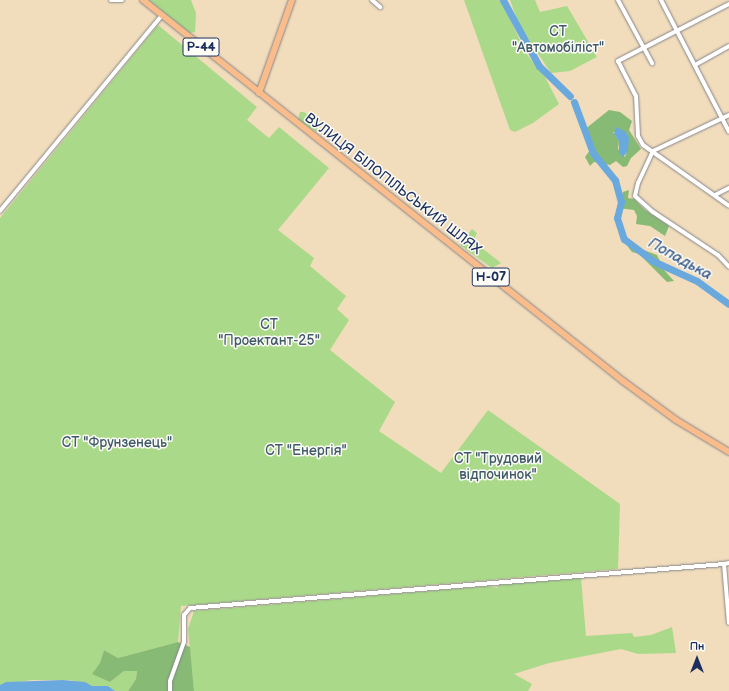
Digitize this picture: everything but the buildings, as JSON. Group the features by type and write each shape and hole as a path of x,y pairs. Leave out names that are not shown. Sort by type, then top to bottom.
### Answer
{"main road":[{"name":"ВУЛИЦЯ БІЛОПІЛЬСЬКИЙ ШЛЯХ","path":"143,0 645,398 729,452"},
{"path":"259,93 292,0"}],"street":[{"path":"111,0 122,0"},
{"path":"372,0 380,7"},
{"path":"618,0 652,63"},
{"path":"661,0 729,132"},
{"path":"729,4 618,61 636,96 638,136 643,145 729,206"},
{"path":"0,212 162,15"},
{"path":"695,65 729,46"},
{"path":"729,115 653,151 638,183 635,196 654,212 718,255 729,267"},
{"path":"715,195 729,188"},
{"path":"170,691 170,682 184,642 184,615 190,608 727,564 729,623"}],"green space":[{"path":"149,0 191,0 196,13 195,32 189,33"},
{"path":"464,0 501,0 526,53 545,77 559,104 533,123 515,132 510,130"},
{"name":"СТ \"Автомобіліст\"","path":"510,0 535,0 540,12 567,6 597,57 570,71 551,73 520,27"},
{"name":"СТ \"Фрунзенець\"","path":"158,25 257,107 247,120 269,138 279,127 329,168 278,230 314,258 310,266 346,296 337,309 349,320 330,350 395,402 379,431 441,473 488,410 620,504 618,569 181,606 178,642 118,658 104,650 100,663 110,682 124,671 137,671 136,679 128,691 115,691 108,686 92,686 70,680 32,680 0,685 0,218"},
{"path":"609,110 620,112 632,121 629,130 641,149 631,158 627,166 623,167 616,161 610,165 594,162 590,166 585,157 593,146 584,130","holes":["613,132 627,133 628,147 625,157 618,149 619,141"]},
{"path":"300,112 304,112 318,122 317,132 298,120"},
{"path":"629,190 628,198 634,199 645,210 669,226 665,236 650,226 636,224 637,216 634,210 618,208 623,192"},
{"path":"472,229 477,233 473,241 501,263 492,268 460,245"},
{"path":"630,245 657,255 664,270 674,281 667,282 639,254 632,252 628,247"},
{"path":"581,578 586,636 632,633 634,637 651,635 672,627 676,653 638,654 621,649 549,663 514,674 532,684 528,691 194,691 188,629 194,611 489,586 497,588 499,585"},
{"path":"178,642 190,647 194,691 128,691 136,679 137,671 124,671 110,682 92,674 100,663 104,650 118,658"}],"water":[{"path":"616,127 626,132 629,138 628,151 623,157 619,153 619,141 614,134"},
{"path":"63,680 85,682 92,686 108,686 115,691 0,691 0,685 6,682"}],"waterway":[{"name":"Попадька","path":"503,0 539,66 570,96"},
{"name":"Попадька","path":"574,102 593,153 615,180 621,202 617,218 624,239 653,261 697,281 729,304"}],"park label":[{"name":"СТ \"Проектант-25\"","path":"269,334"},
{"name":"СТ \"Енергія\"","path":"306,451"},
{"name":"СТ \"Трудовий відпочинок\"","path":"498,468"}]}
